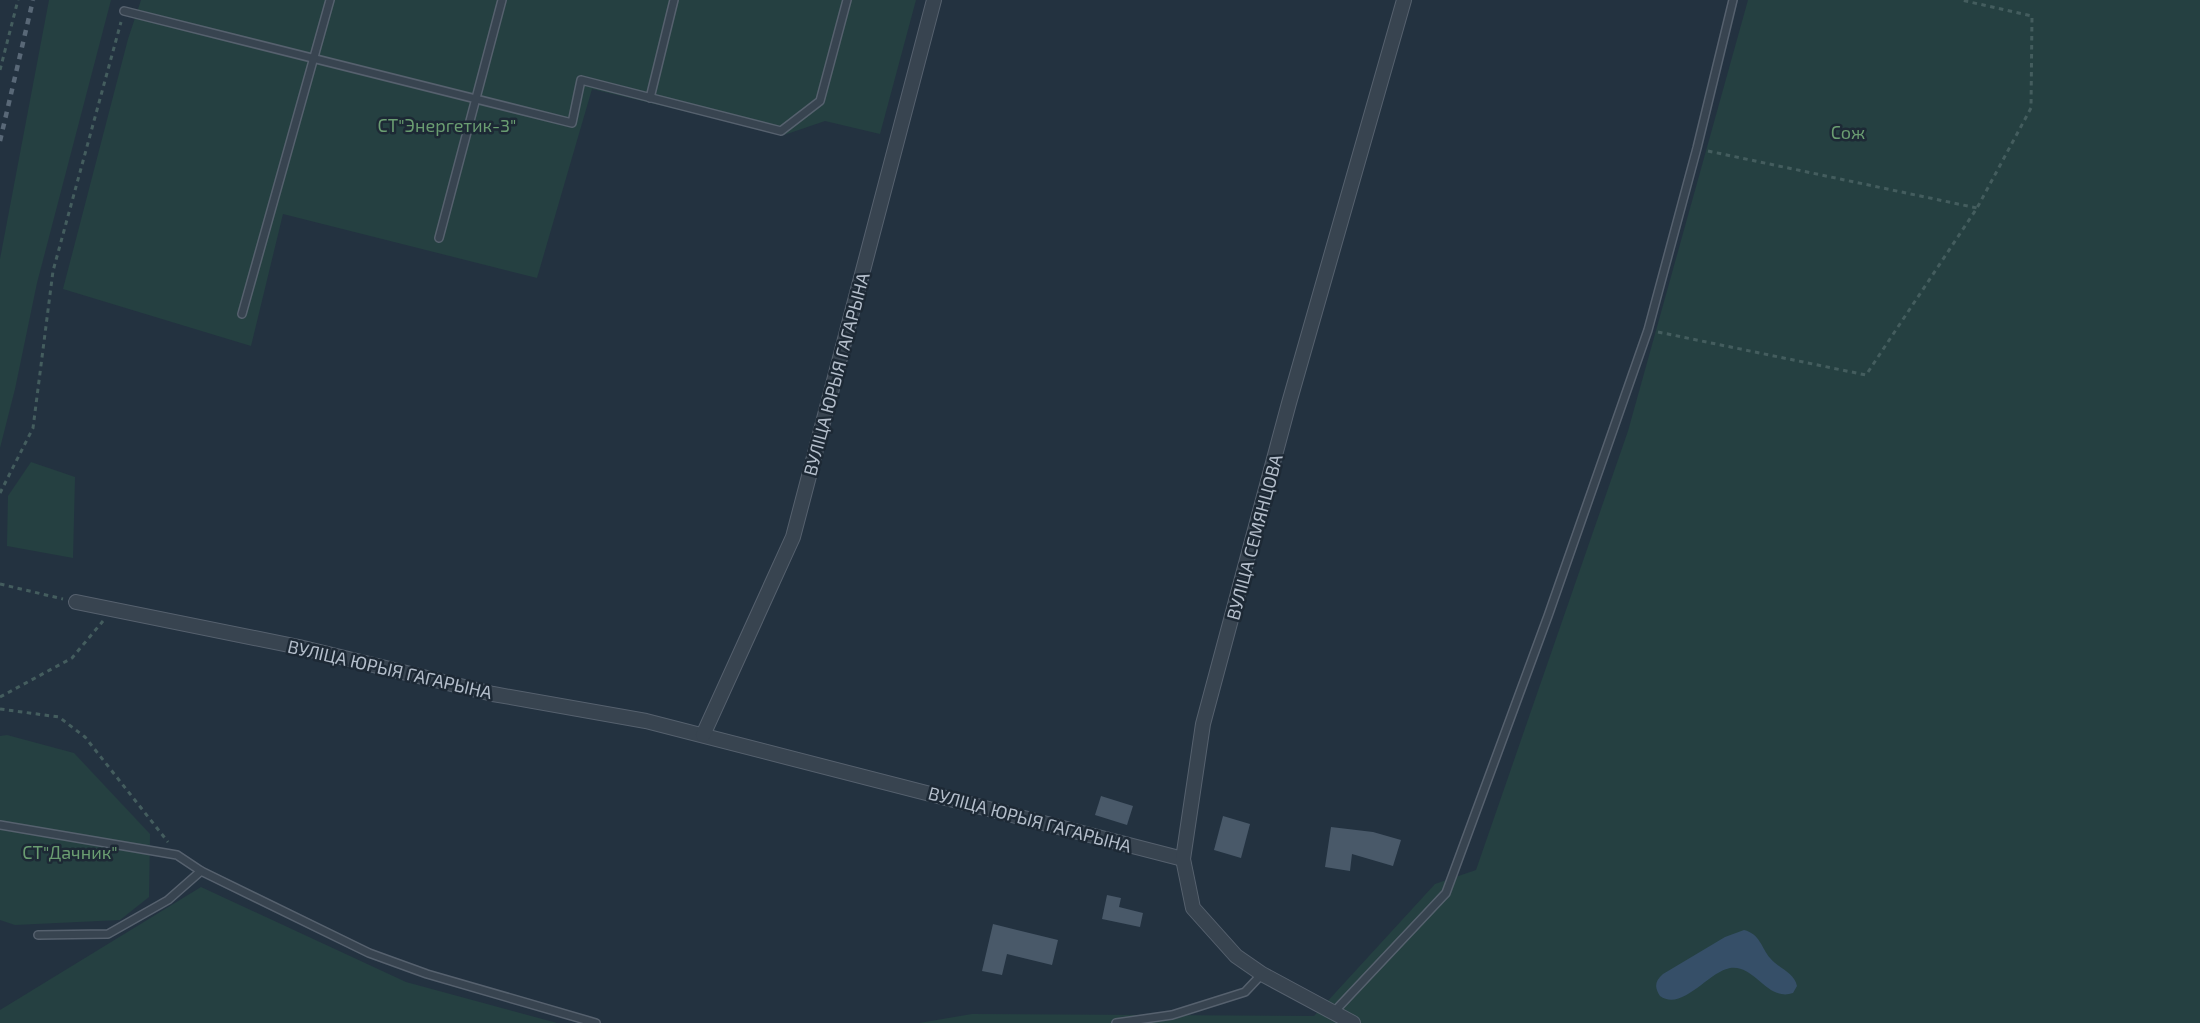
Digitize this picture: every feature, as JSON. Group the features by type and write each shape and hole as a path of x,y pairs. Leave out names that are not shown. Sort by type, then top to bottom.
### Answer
{"street":[{"name":"ВУЛІЦА ЮРЫЯ ГАГАРЫНА","path":"703,735 794,537 934,0"},
{"name":"ВУЛІЦА СЕМЯНЦОВА","path":"1353,1023 1332,1014 1262,974 1236,956 1193,908 1183,859 1203,724 1293,392 1404,0"},
{"name":"ВУЛІЦА ЮРЫЯ ГАГАРЫНА","path":"76,602 299,647 493,694 646,721 1183,859"}],"lane":[{"path":"242,314 330,0"},
{"path":"439,238 502,0"},
{"path":"650,98 674,0"},
{"path":"124,11 573,123 581,80 781,131 820,101 847,0"},
{"path":"1332,1014 1446,893 1548,616 1648,330 1697,148 1733,0"},
{"path":"0,825 177,855 201,871 369,953 427,974 596,1023"},
{"path":"38,935 108,934 168,900 201,871"},
{"path":"1116,1023 1172,1015 1245,993 1262,974"}],"path":[{"path":"0,70 18,0"},
{"path":"1648,330 1866,375 1977,208 2031,108 2032,16 1961,0"},
{"path":"0,493 33,428 53,271 124,11"},
{"path":"1697,148 1977,208"},
{"path":"0,584 76,602"},
{"path":"0,697 72,658 112,609"},
{"path":"0,709 59,717 85,737 177,855"}],"green space":[{"path":"49,0 111,0 37,283 0,448 0,259"},
{"name":"СТ\"Энергетик-3\"","path":"141,0 916,0 880,134 825,121 784,135 592,89 537,278 283,214 251,346 63,289 128,39"},
{"name":"Сож","path":"1748,0 2200,0 2200,1023 919,1023 972,1014 1314,1016 1435,884 1476,870 1628,431"},
{"path":"31,462 75,477 73,558 7,546 8,496"},
{"name":"СТ\"Дачник\"","path":"7,735 74,753 150,834 149,897 120,920 15,925 0,920 0,736"},
{"path":"201,887 406,982 557,1023 0,1023 0,1010"}],"water":[{"path":"1744,930 1754,935 1770,958 1793,977 1797,986 1793,993 1776,992 1747,971 1730,968 1677,999 1668,1000 1660,996 1656,984 1663,974 1725,937"}],"building":[{"path":"1101,796 1133,806 1127,825 1095,815"},
{"path":"1223,816 1250,824 1241,858 1214,850"},
{"path":"1331,827 1373,832 1401,840 1393,866 1352,854 1350,871 1325,867"},
{"path":"1107,895 1121,898 1119,907 1143,913 1140,927 1102,919"},
{"path":"993,924 1058,940 1052,965 1007,954 1002,975 982,971"}],"railway":[{"path":"0,141 33,0"}]}
